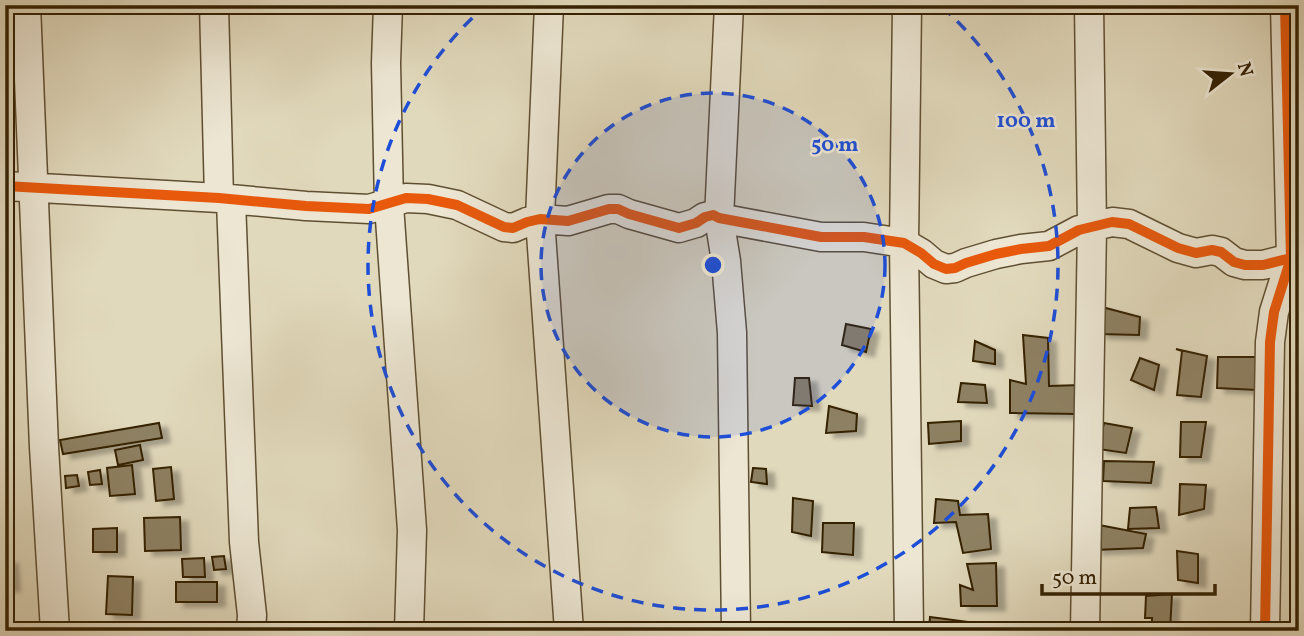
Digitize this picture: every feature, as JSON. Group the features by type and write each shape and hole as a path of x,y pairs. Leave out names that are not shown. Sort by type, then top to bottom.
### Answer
{"street":[{"path":"26,5 19,187 39,292 44,447 55,631"},
{"path":"214,5 251,631"},
{"path":"388,5 386,63 389,205 412,530 409,631"},
{"path":"550,5 540,219 569,631"},
{"path":"729,5 719,218 726,261 732,333 736,631"},
{"path":"907,5 904,243 909,631"},
{"path":"1085,631 1092,228 1090,5"},
{"path":"1265,631 1270,342 1274,312 1295,259 1285,5"},
{"path":"19,187 369,209 406,198 447,202 504,227 513,228 540,219 568,221 600,211 618,209 679,228 696,223 709,215 821,237 864,237 904,243 946,270 996,254 1049,246 1079,230 1112,222 1129,225 1178,248 1196,253 1212,250 1221,252 1234,262 1245,265 1295,259"}],"building":[{"path":"1102,307 1140,317 1139,335 1099,334"},
{"path":"846,324 871,329 866,352 842,345"},
{"path":"1023,335 1048,338 1049,386 1081,385 1079,414 1010,413 1010,380 1026,384"},
{"path":"975,341 995,350 995,364 973,361"},
{"path":"1176,349 1207,356 1201,397 1177,395 1182,351"},
{"path":"1218,357 1258,357 1257,390 1217,388"},
{"path":"1140,358 1159,365 1154,390 1131,380"},
{"path":"795,378 809,378 812,406 793,405"},
{"path":"961,383 985,385 987,403 958,402"},
{"path":"829,406 857,414 856,431 826,433"},
{"path":"961,421 961,441 929,444 928,423"},
{"path":"1181,422 1206,422 1201,457 1180,457"},
{"path":"159,423 162,438 63,454 60,440"},
{"path":"1104,423 1132,428 1126,453 1098,449"},
{"path":"140,445 143,460 118,465 115,450"},
{"path":"1104,461 1154,462 1151,483 1103,481"},
{"path":"132,465 135,494 110,496 107,468"},
{"path":"171,467 174,499 156,501 153,469"},
{"path":"753,468 766,469 767,484 751,482"},
{"path":"100,470 102,484 90,485 88,472"},
{"path":"77,475 79,486 66,488 65,476"},
{"path":"1180,484 1206,485 1204,509 1179,515"},
{"path":"793,498 813,501 811,536 792,532"},
{"path":"936,499 958,501 960,515 988,514 991,549 963,553 956,522 934,523"},
{"path":"1156,507 1159,528 1128,529 1130,508"},
{"path":"180,517 181,550 145,551 144,518"},
{"path":"823,523 854,523 853,555 822,552"},
{"path":"1099,525 1146,534 1143,548 1094,550"},
{"path":"117,528 117,552 93,552 93,529"},
{"path":"1177,551 1198,554 1198,583 1178,580"},
{"path":"224,556 226,569 214,570 212,557"},
{"path":"204,558 205,577 183,577 182,559"},
{"path":"10,559 12,587 5,587 5,560"},
{"path":"996,563 997,606 961,606 960,585 973,590 967,564"},
{"path":"108,576 133,577 132,615 106,614"},
{"path":"176,582 217,582 217,602 176,602"},
{"path":"1172,594 1170,631 1152,631 1152,618 1145,618 1146,596"},
{"path":"930,617 969,622 968,631 929,631"},
{"path":"773,626 798,631 773,631"},
{"path":"849,627 848,631 824,631 824,629"}],"cycle path":[{"path":"1265,631 1270,342 1274,312 1291,258 1285,5"},
{"path":"5,186 369,209 406,198 428,199 457,205 504,227 513,228 540,219 568,221 609,209 618,209 679,228 713,215 821,237 864,237 904,243 946,269 996,254 1049,246 1079,230 1112,222 1129,224 1178,248 1196,253 1212,250 1221,252 1234,262 1245,265 1263,265 1291,258 1299,260"}]}
